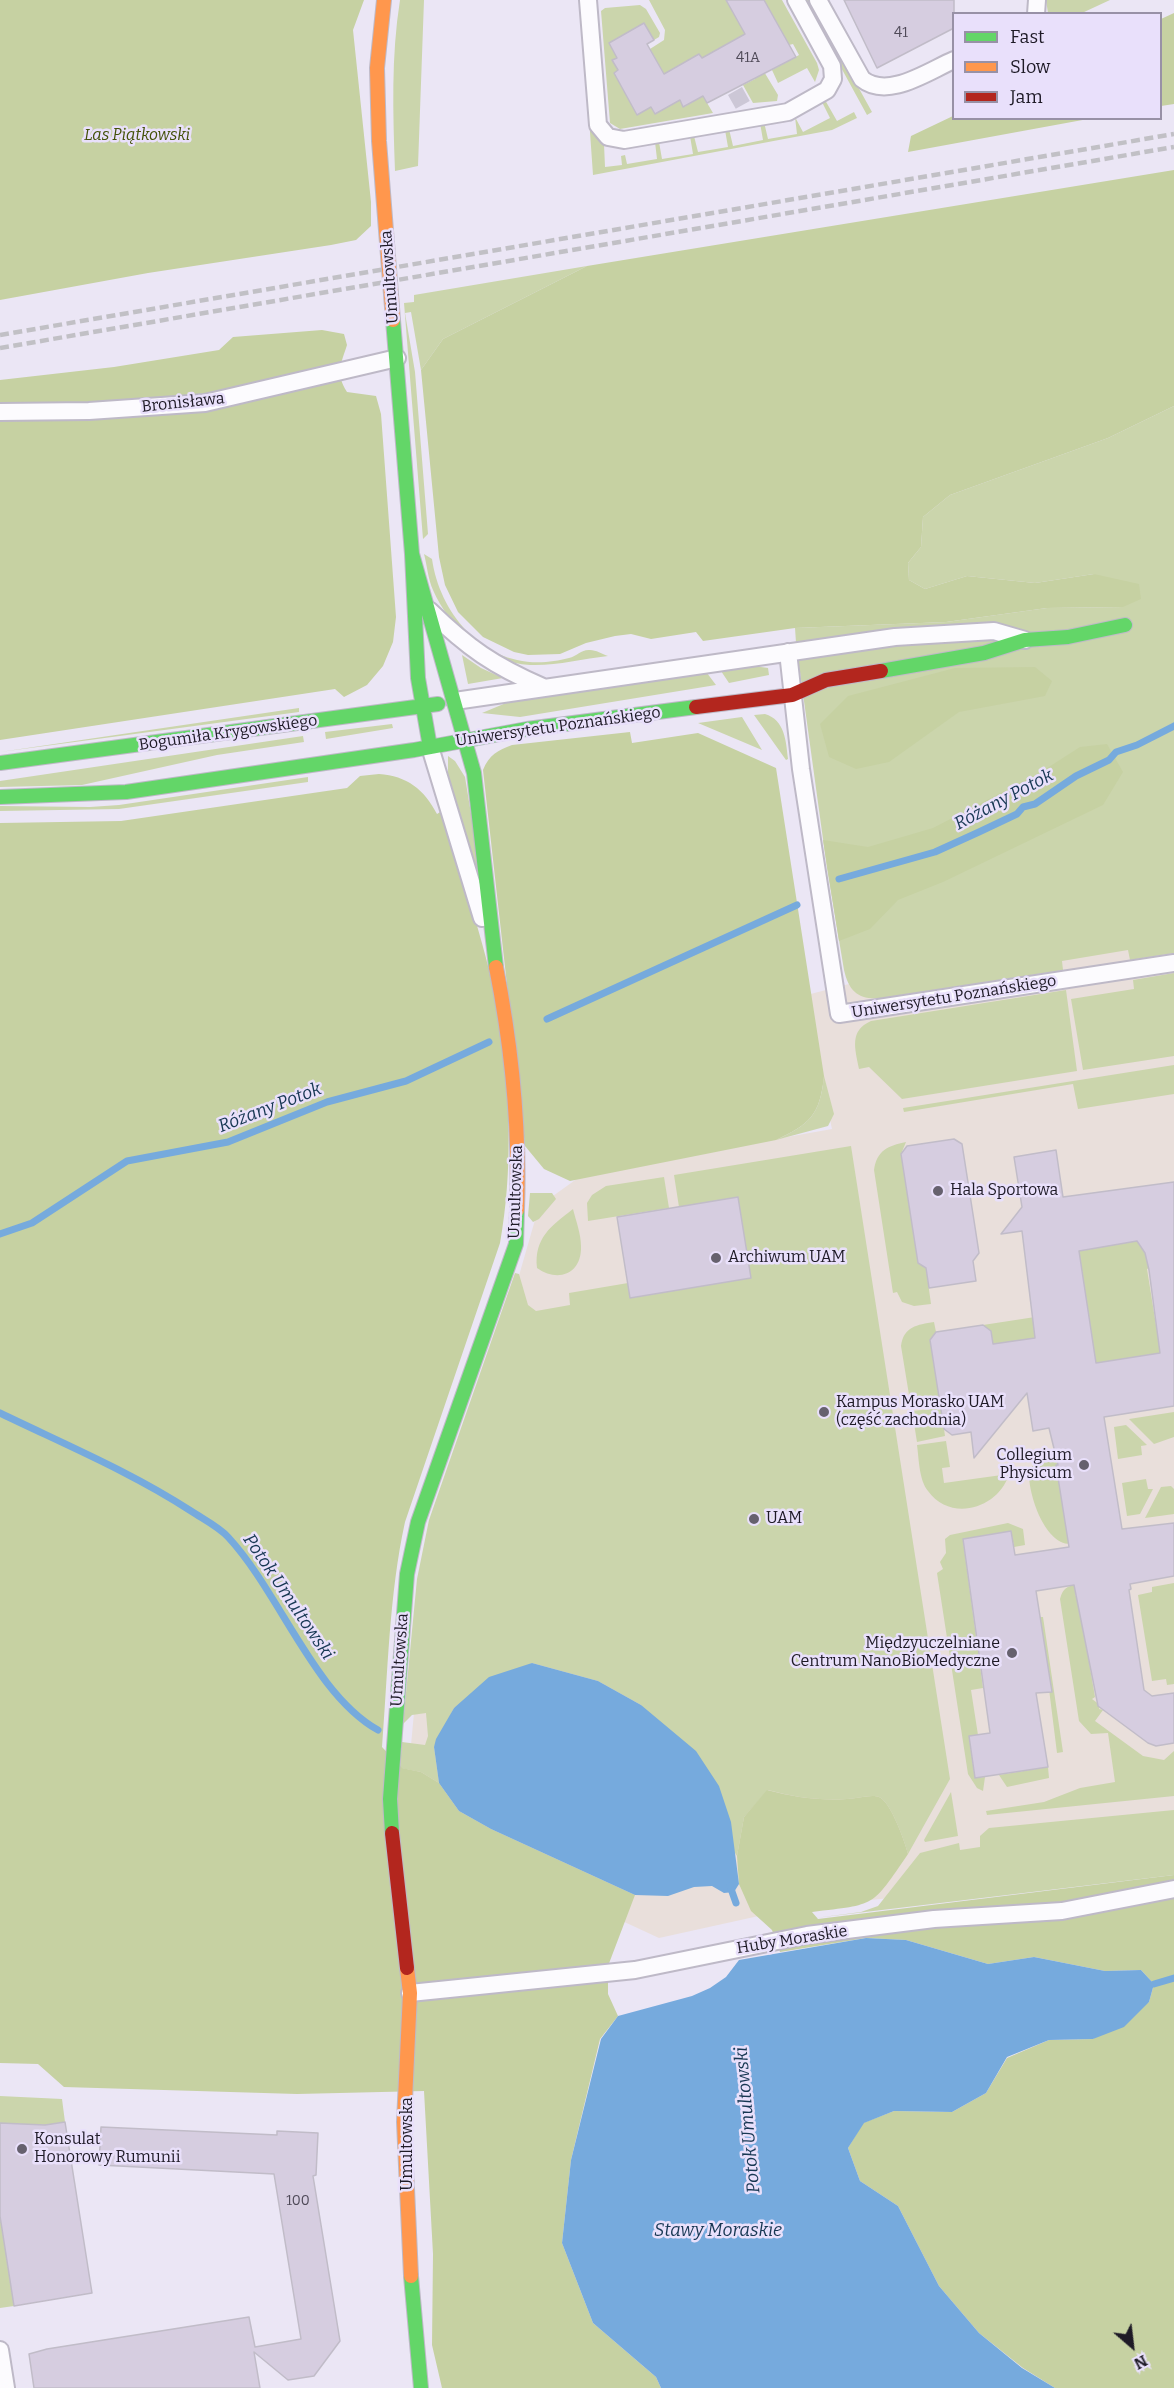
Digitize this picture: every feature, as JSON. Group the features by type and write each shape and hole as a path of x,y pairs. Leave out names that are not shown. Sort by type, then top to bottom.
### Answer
{"street":[{"name":"Umultowska","path":"384,0 377,68 378,100 412,554 418,678 430,747 493,950"},
{"path":"588,0 598,125 608,137 624,140 788,112 827,90 833,79 832,66 796,0"},
{"path":"818,0 862,79 870,85 883,88 897,84 952,61"},
{"name":"Bronisława","path":"0,412 88,411 205,404 397,358"},
{"name":"Umultowska","path":"412,554 474,773 493,950 507,1022 515,1084 519,1166 516,1244 418,1522 407,1574 390,1799 394,1868 410,1993 404,2122 411,2277 421,2388"},
{"path":"429,610 459,640 486,660 544,688"},
{"name":"Uniwersytetu Poznańskiego","path":"430,747 527,729 792,695 825,680 984,653 1026,640 1068,637 1125,625"},
{"name":"Uniwersytetu Poznańskiego","path":"455,701 895,637 994,631 1026,640"},
{"name":"Uniwersytetu Poznańskiego","path":"788,652 792,695 839,1014 1174,963"},
{"name":"Bogumiła Krygowskiego","path":"0,763 455,701"},
{"path":"0,797 71,796 126,792 430,747"},
{"name":"Huby Moraskie","path":"410,1993 635,1970 807,1935 934,1919 1062,1911 1174,1889"},
{"path":"0,2350 6,2388"}],"shaded area":[{"name":"Kampus Morasko UAM (część zachodnia)","path":"1174,840 1174,1868 795,1908 659,1938 404,1820 418,1670 512,1300 539,1206 585,1173 832,1129 803,996 914,967"}],"green space":[{"name":"Las Piątkowski","path":"0,0 364,0 353,30 371,202 371,226 356,240 331,245 148,273 0,300"},
{"path":"400,0 424,0 418,166 395,171 394,64"},
{"path":"649,0 726,0 745,34 702,58 699,54 664,74 650,49 664,40 665,30"},
{"path":"764,0 782,0 817,63 819,70 815,82 807,68 778,83 772,70 799,55 793,44 789,45"},
{"path":"804,0 810,0 872,112 867,115"},
{"path":"1046,0 1110,0 1084,12 1048,12"},
{"path":"640,5 646,9 660,33 659,37 654,40 644,23 609,43 617,58 612,60 618,70 614,73 637,115 651,107 655,114 680,100 684,107 703,96 713,113 620,129 610,123 601,11 605,8"},
{"path":"1174,13 1174,104 1162,106 1162,19"},
{"path":"763,70 778,95 777,101 753,103 743,85 755,79 754,76"},
{"path":"825,100 837,121 854,112 857,118 832,130 593,175 589,118 591,128 604,144 605,167 622,165 621,156 625,155 627,164 657,159 655,142 659,142 662,159 693,154 690,136 694,136 698,152 728,147 725,130 729,129 733,146 763,140 760,123 764,122 768,139 797,134 795,117 803,132 830,118 822,102"},
{"path":"952,116 952,120 1083,120 908,152 911,136"},
{"path":"1174,170 1174,406 1108,438 950,495 923,517 921,547 908,563 909,580 925,589 967,576 1035,583 1094,574 1139,584 1141,599 1123,607 1047,608 946,622 795,628 703,641 696,632 651,639 631,634 586,643 560,654 528,655 514,652 483,637 458,612 445,585 439,557 421,370 443,339 587,266"},
{"path":"587,266 443,339 421,370 411,312 405,313 415,372 428,534 423,539 404,303 414,302 414,295"},
{"path":"322,330 344,334 347,345 340,374 343,385 347,392 376,396 381,414 396,617 393,642 383,666 367,685 344,697 335,689 0,740 0,380 114,367 219,350 233,337"},
{"path":"1174,406 1174,953 1130,960 1128,950 1062,961 1063,970 881,998 861,996 852,989 844,970 827,868 800,672 798,672 795,628 946,622 1047,608 1123,607 1094,574 1035,583 967,576 925,589 909,580 908,563 921,547 923,517 950,495 1108,438"},
{"path":"424,554 432,559 437,580 456,618 485,646 504,656 524,661 561,660 587,650 608,656 540,665 514,663 499,658 471,641 449,617 431,586"},
{"path":"462,655 481,668 503,678 468,684"},
{"path":"754,666 768,668 769,675 729,683 721,671"},
{"path":"1035,667 1052,681 1045,696 959,712 889,762 856,769 829,757 820,724 848,696 955,668"},
{"path":"707,673 716,685 520,717 482,713 506,703"},
{"path":"299,708 299,712 0,752"},
{"path":"765,714 781,726 786,745 788,759 786,760 754,715"},
{"path":"742,717 762,750 698,723"},
{"path":"392,724 393,728 326,739 325,732"},
{"path":"630,732 632,743 698,733 776,768 824,1076 820,1100 811,1117 797,1129 776,1140 570,1181 544,1169 525,1146 483,770 494,754 512,745"},
{"path":"303,736 304,742 217,755 82,785 0,787 0,781"},
{"path":"1107,744 1123,772 1103,805 943,882 898,900 870,929 839,941 823,840 868,847 933,828 1041,772 1080,747"},
{"path":"448,756 455,761 465,777 486,906 448,781"},
{"path":"389,775 414,785 426,797 437,814 442,811 482,943 495,997 503,1051 509,1134 507,1189 500,1243 405,1522 392,1605 382,1747 402,1768 421,1772 439,1783 459,1811 491,1829 635,1895 608,1966 608,1994 618,2016 600,2039 571,2160 562,2243 593,2323 656,2377 661,2388 442,2388 432,2345 433,2254 424,2091 297,2094 64,2087 38,2064 0,2063 0,823 121,821 347,788 360,776"},
{"path":"308,777 308,782 119,809 0,811 0,806 119,805"},
{"path":"1174,973 1174,1056 1083,1070 1071,999 1134,989 1133,980"},
{"path":"1066,990 1077,1071 902,1099 869,1067 859,1069 855,1047 856,1035 864,1025 871,1021"},
{"path":"1174,1065 1174,1094 1078,1109 1073,1084 904,1112 903,1108"},
{"path":"824,1076 834,1114 828,1126 776,1140 797,1129 811,1117 820,1100"},
{"path":"906,1142 901,1154 918,1262 926,1268 931,1304 914,1306 902,1302 897,1292 893,1293 874,1170 875,1163 884,1150"},
{"path":"851,1146 950,1779 908,1854 893,1814 884,1800 879,1797 817,1799 768,1790 744,1817 737,1856 641,1705 598,1681 532,1663 454,1708 434,1747 439,1783 421,1772 400,1768 402,1742 425,1745 428,1736 426,1713 412,1715 403,1724 417,1579 429,1520 515,1273 519,1274 528,1305 536,1311 570,1305 569,1293 628,1283 631,1298 750,1278 679,1207 674,1175"},
{"path":"664,1177 669,1208 588,1221 587,1203 592,1195 606,1186"},
{"path":"530,1193 552,1193 556,1199 539,1219 533,1222 528,1216"},
{"path":"573,1209 581,1241 578,1263 567,1273 553,1275 545,1273 537,1268 541,1241 551,1227"},
{"path":"1141,1239 1149,1268 1147,1269 1156,1325 1167,1352 1101,1364 1098,1362 1093,1370 1090,1368 1096,1359 1093,1357 1073,1245 1081,1251"},
{"path":"1035,1317 1038,1338 993,1344 991,1331 983,1325"},
{"path":"934,1322 936,1332 930,1340 940,1403 911,1407 901,1346 908,1330"},
{"path":"941,1408 945,1436 917,1442 912,1411"},
{"path":"1174,1412 1174,1437 1154,1444 1129,1419"},
{"path":"1126,1425 1147,1445 1141,1446 1142,1455 1118,1459 1114,1427"},
{"path":"946,1441 950,1467 942,1468 944,1483 1009,1474 1004,1486 995,1496 985,1503 961,1509 949,1507 938,1501 928,1491 921,1475 917,1445"},
{"path":"1057,1461 1068,1531 1066,1532 1074,1540 1071,1544 1061,1542 1045,1527 1034,1503 1029,1479 1029,1469 1037,1463"},
{"path":"1146,1479 1148,1489 1153,1489 1140,1514 1127,1516 1122,1483"},
{"path":"1171,1486 1174,1489 1174,1514 1145,1518 1161,1487"},
{"path":"1008,1523 1023,1529 1025,1545 1014,1547 1011,1531 963,1540 983,1688 971,1690 978,1735 969,1737 975,1778 985,1777 983,1791 977,1788 968,1774 937,1573 943,1569 940,1562 946,1553 945,1539 950,1535"},
{"path":"1174,1583 1174,1684 1167,1685 1166,1679 1152,1681 1138,1595 1152,1592 1152,1587"},
{"path":"1078,1584 1081,1587 1075,1595 1078,1597 1095,1697 1092,1699 1100,1705 1099,1709 1103,1710 1095,1721 1143,1756 1164,1760 1174,1751 1174,1796 987,1815 986,1811 1044,1802 1080,1788 1115,1782 1108,1733 1091,1734 1079,1721 1060,1599 1066,1588"},
{"path":"1040,1617 1043,1617 1063,1752 1057,1753"},
{"path":"1048,1767 1049,1778 1007,1787 999,1775"},
{"path":"767,1790 817,1799 879,1797 888,1806 901,1832 908,1854 879,1894 861,1904 812,1912 818,1919 1174,1875 1174,2388 1055,2388 1023,2368 979,2333 939,2286 898,2206 860,2181 848,2148 863,2123 894,2111 952,2112 986,2093 1007,2058 1049,2040 1093,2039 1149,2002 1154,1984 1141,1970 1105,1971 1034,1957 988,1964 906,1940 866,1938 780,1952 772,1930 751,1911 739,1884 737,1856 744,1817"},
{"path":"951,1792 958,1836 925,1842 924,1840"},
{"path":"1174,1810 1174,1875 815,1918 861,1912 878,1906 920,1853 959,1843 960,1850 980,1847 980,1836 989,1828"},
{"path":"0,2096 62,2099 65,2122 45,2125 0,2123"},
{"path":"0,2216 14,2306 0,2308"}],"water":[{"path":"532,1663 598,1681 641,1705 696,1751 719,1786 731,1822 739,1884 734,1892 724,1893 712,1886 694,1887 668,1896 635,1895 491,1829 459,1811 439,1783 434,1747 436,1739 454,1708 489,1677"},
{"name":"Stawy Moraskie","path":"866,1938 906,1940 988,1964 1034,1957 1105,1971 1141,1970 1154,1984 1149,2002 1124,2027 1093,2039 1049,2040 1007,2057 986,2093 952,2112 894,2111 864,2123 848,2148 860,2181 898,2206 939,2286 979,2333 1022,2368 1055,2388 661,2388 656,2377 593,2323 562,2243 571,2160 601,2039 618,2016 692,1996 710,1988 726,1977 739,1960"}],"building":[{"path":"726,0 764,0 796,57 707,103 703,96 683,107 680,100 655,114 651,107 637,115 614,73 618,70 612,60 617,58 609,43 644,23 654,40 647,44 664,74 699,54 702,58 745,34"},
{"path":"844,0 954,0 952,29 877,68"},
{"name":"Hala Sportowa","path":"954,1139 962,1144 975,1227 979,1253 973,1261 976,1281 929,1288 926,1268 918,1263 901,1154 907,1146"},
{"name":"Collegium Physicum","path":"1056,1150 1063,1197 1174,1182 1174,1406 1104,1417 1122,1529 1174,1523 1174,1576 1130,1584 1131,1589 1129,1590 1144,1690 1152,1696 1174,1693 1174,1743 1156,1746 1148,1743 1098,1706 1074,1585 1036,1591 1052,1692 1036,1693 1048,1767 975,1778 969,1736 990,1733 963,1539 1011,1531 1015,1555 1069,1547 1056,1465 1058,1465 1049,1428 1033,1431 1027,1393 974,1458 971,1432 952,1435 944,1429 930,1340 936,1332 983,1325 991,1331 993,1344 1035,1338 1022,1231 1001,1234 1022,1207 1014,1157","holes":["1137,1241 1145,1253 1160,1353 1096,1363 1079,1251"]},
{"name":"Archiwum UAM","path":"738,1197 751,1278 630,1298 617,1217"},
{"path":"65,2122 92,2293 14,2306 0,2216 0,2123 45,2125"},
{"path":"101,2127 277,2135 277,2131 318,2133 316,2175 313,2176 340,2341 314,2376 288,2380 254,2352 260,2388 34,2388 29,2354 47,2349 249,2317 255,2347 301,2339 274,2174 99,2165"}],"waterway":[{"name":"Różany Potok","path":"839,879 935,852 979,832 1017,814 1023,807 1035,804 1076,776 1109,760 1116,752 1137,745 1174,726"},
{"name":"Różany Potok","path":"547,1019 797,905"},
{"name":"Różany Potok","path":"0,1234 32,1223 127,1161 228,1142 327,1102 406,1081 489,1042"},
{"name":"Potok Umultowski","path":"0,1413 145,1484 216,1526 247,1560 298,1641 335,1693 355,1714 378,1730"},
{"name":"Potok Umultowski","path":"730,1886 736,1903"},
{"path":"1154,1984 1174,1978"}],"tunnel":[{"path":"735,91 750,118"}],"railway":[{"path":"0,335 1174,134"},
{"path":"0,348 1174,147"}],"traffic: fast":[{"path":"393,320 412,554 418,678 430,747"},
{"path":"412,554 474,773 496,967"},
{"path":"881,671 984,653 1025,640 1068,637 1125,625"},
{"path":"0,763 438,704"},
{"path":"0,797 126,792 414,750 527,729 696,707"},
{"path":"392,1833 390,1799 407,1574 418,1522 516,1244 517,1210"},
{"path":"411,2276 421,2388"}],"traffic: slow":[{"path":"384,0 377,68 379,141 393,320"},
{"path":"496,967 514,1088 517,1210"},
{"path":"407,1968 410,1993 404,2122 411,2276"}],"traffic: jam":[{"path":"696,707 792,695 826,680 881,671"},
{"path":"392,1833 407,1968"}],"place":[{"name":"Hala Sportowa","path":"938,1191"},
{"name":"Archiwum UAM","path":"716,1258"},
{"name":"Kampus Morasko UAM (część zachodnia)","path":"824,1412"},
{"name":"Collegium Physicum","path":"1084,1465"},
{"name":"UAM","path":"754,1519"},
{"name":"Międzyuczelniane Centrum NanoBioMedyczne","path":"1012,1653"},
{"name":"Konsulat Honorowy Rumunii","path":"22,2149"}]}
